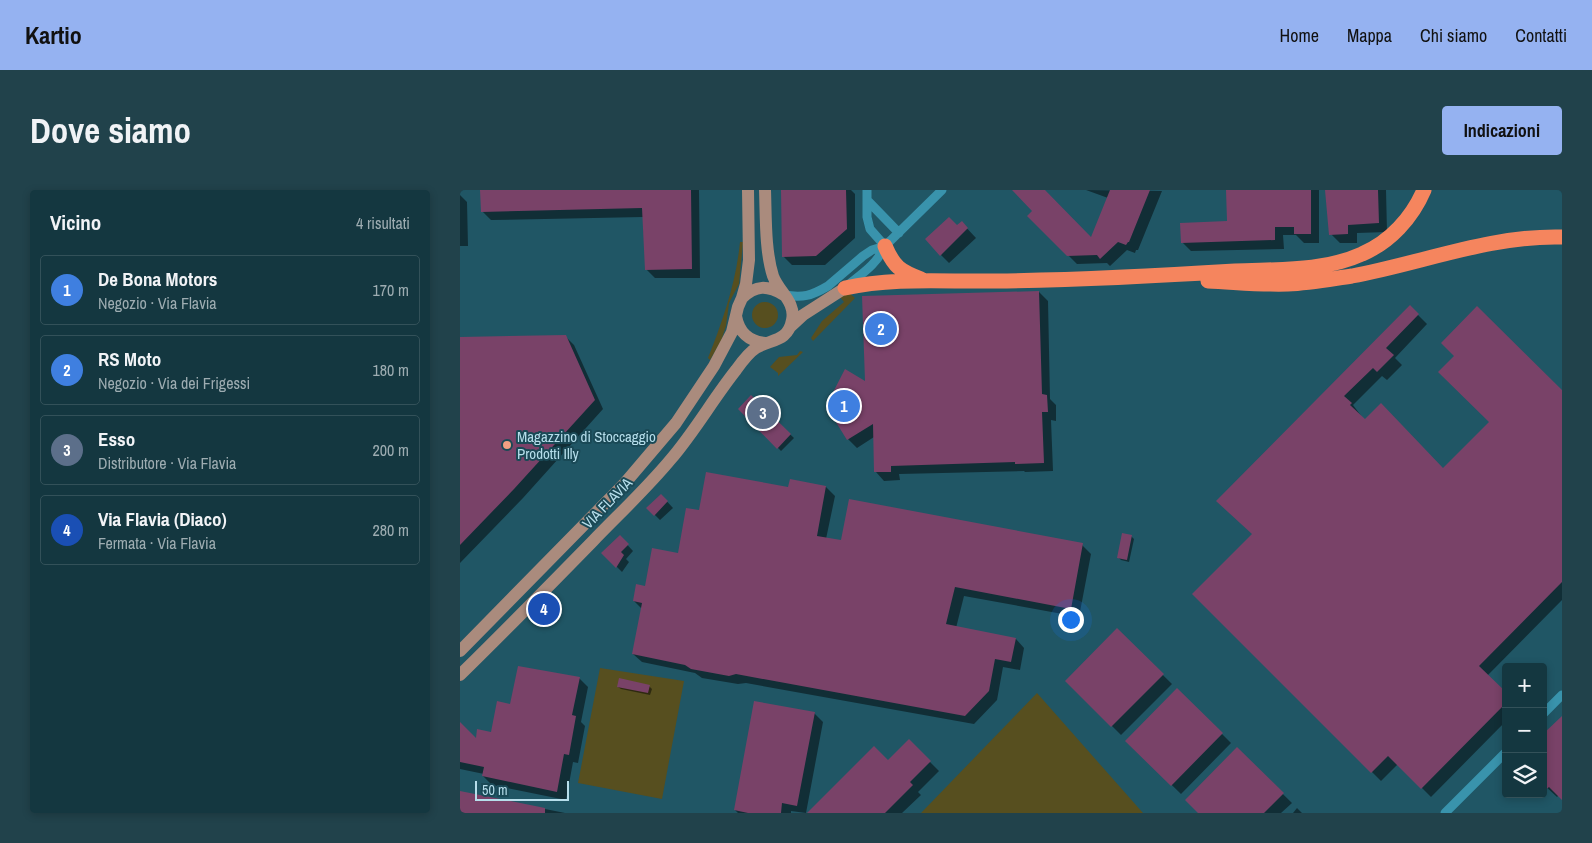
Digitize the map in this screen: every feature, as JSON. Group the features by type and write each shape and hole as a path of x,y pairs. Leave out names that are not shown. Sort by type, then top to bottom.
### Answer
{"highway":[{"path":"845,288 880,282 1260,276 1292,268 1326,265 1361,255 1383,242 1405,222 1424,190"},
{"path":"1260,276 1288,284 1319,281 1517,240 1562,237"},
{"path":"885,246 890,257 905,273 927,281"}],"main road":[{"name":"VIA FLAVIA","path":"460,651 625,483 676,423 714,366 732,332 746,284 749,260 748,190"},
{"path":"765,190 769,257 773,275 778,286 788,299 792,310 793,316 790,328"},
{"path":"742,298 756,288 765,287 774,289 784,295"},
{"name":"VIA FLAVIA","path":"460,675 638,496 671,459 742,362 764,343 780,339 803,314 845,288"},
{"path":"736,316 738,324 746,336 752,340 764,343"}],"street":[{"path":"867,190 866,216 870,229 885,246"},
{"path":"784,295 803,297 828,286 872,250 885,246 942,190"},
{"path":"867,200 899,234"},
{"path":"845,288 874,264 885,246"},
{"path":"1547,710 1562,695"},
{"path":"1445,813 1505,753"}],"shaded area":[{"path":"460,190 1562,190 1562,813 460,813"},
{"path":"740,242 743,242 739,284 729,303 726,326 721,341 710,360 708,358 732,287"},
{"path":"848,292 855,298 813,341 811,338 822,321 844,302 840,297"},
{"path":"765,302 774,306 778,315 774,324 765,328 756,324 752,315 756,306"},
{"path":"800,351 803,352 778,376 778,373 770,367 779,357 797,355"},
{"path":"600,668 684,681 662,799 578,783"},
{"path":"1037,693 1143,813 921,813"}],"building":[{"path":"480,190 691,190 692,269 645,270 642,208 481,212"},
{"path":"781,190 846,190 847,229 816,256 782,257"},
{"path":"1012,190 1045,190 1091,237 1110,190 1150,190 1129,242 1126,245 1118,242 1100,259 1097,255 1067,256 1027,216 1032,211"},
{"path":"1226,190 1311,190 1311,234 1294,234 1294,227 1275,227 1275,240 1181,243 1180,223 1227,221"},
{"path":"1325,190 1378,190 1379,223 1348,225 1348,234 1329,235"},
{"path":"949,217 957,225 962,221 968,228 940,256 925,239"},
{"path":"1039,291 1042,394 1047,395 1048,412 1042,412 1044,463 1015,464 1015,462 891,466 891,472 874,472 873,424 847,440 826,406 845,369 865,381 862,296"},
{"path":"1410,305 1419,314 1386,348 1394,355 1377,372 1373,368 1344,396 1352,403 1350,405 1365,419 1381,403 1443,468 1489,422 1438,372 1454,356 1441,343 1477,306 1562,390 1562,582 1479,666 1502,688 1502,707 1421,789 1388,756 1371,773 1192,594 1252,534 1216,501"},
{"name":"Magazzino di Stoccaggio Prodotti Illy","path":"566,335 595,400 460,545 460,337"},
{"path":"751,395 791,434 777,449 738,409"},
{"path":"706,472 788,487 790,479 826,486 817,536 841,540 849,499 1083,543 1071,609 955,587 946,624 1016,638 1011,662 995,659 989,691 965,716 736,674 729,676 691,669 685,665 632,654 642,603 633,601 636,584 645,586 652,548 678,553 686,508 699,510"},
{"path":"661,494 668,501 654,516 646,508"},
{"path":"1122,533 1132,535 1127,560 1117,558"},
{"path":"620,535 629,544 621,552 624,555 616,568 601,553"},
{"path":"1117,628 1164,674 1111,727 1065,681"},
{"path":"518,666 580,677 572,715 576,716 569,755 564,754 557,792 482,776 484,767 460,762 460,722 476,738 477,729 491,732 497,701 510,704"},
{"path":"619,678 650,685 648,693 617,687"},
{"path":"1177,688 1223,733 1171,786 1125,741"},
{"path":"754,701 815,712 797,806 782,803 781,813 748,813 734,810"},
{"path":"1562,716 1562,800 1549,787 1547,789 1547,730"},
{"path":"909,739 931,761 910,782 913,785 885,813 807,813 874,746 888,760"},
{"path":"1237,747 1284,793 1264,813 1198,813 1185,800"},
{"path":"460,791 545,808 545,813 460,813"}],"place":[{"name":"RS Moto","path":"881,329"},
{"name":"De Bona Motors","path":"844,406"},
{"name":"Esso","path":"763,413"},
{"name":"Magazzino di Stoccaggio Prodotti Illy","path":"507,445"},
{"name":"Via Flavia (Diaco)","path":"544,609"}]}
